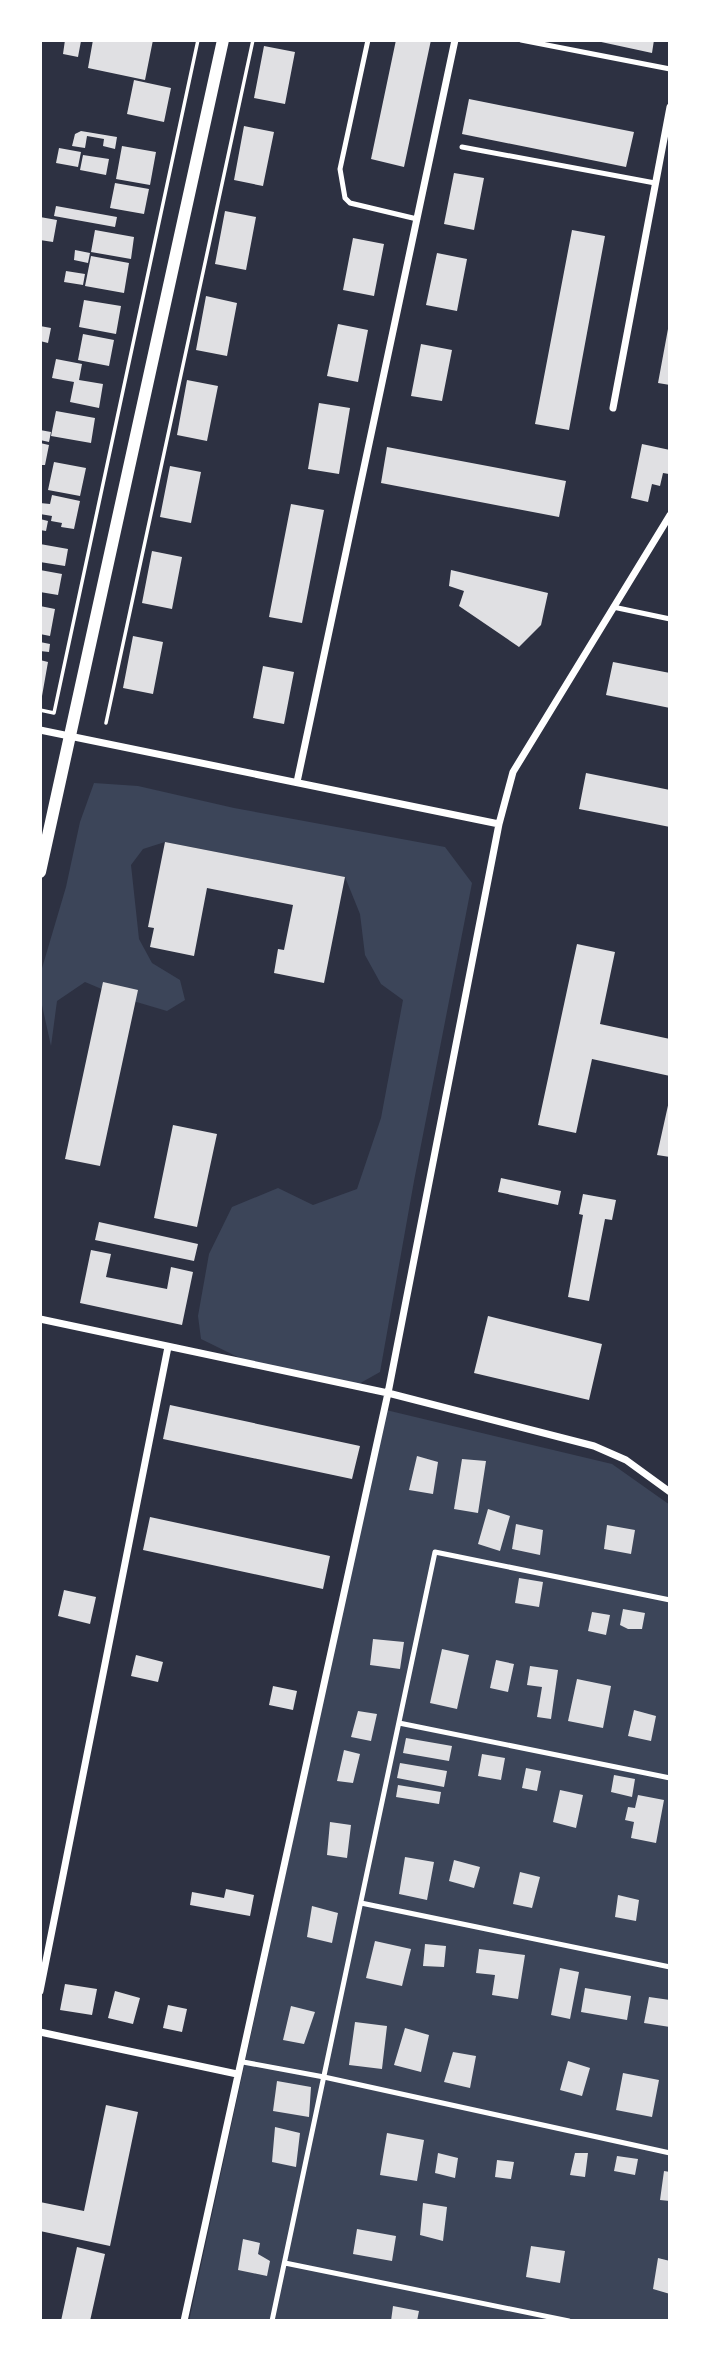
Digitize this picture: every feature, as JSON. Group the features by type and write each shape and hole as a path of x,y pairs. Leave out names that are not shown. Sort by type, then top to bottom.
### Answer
{"street":[{"path":"40,872 223,40"},
{"path":"297,782 455,40"},
{"path":"613,408 670,107"},
{"path":"184,2321 388,1393 499,824 513,772 667,524 670,515"},
{"path":"40,730 499,824"},
{"path":"40,1319 388,1393 594,1446 626,1460 670,1492"},
{"path":"40,1991 168,1347"},
{"path":"40,2032 237,2074"}],"lane":[{"path":"368,40 340,169 345,198 350,203 417,219"},
{"path":"521,40 670,69"},
{"path":"462,147 656,183"},
{"path":"613,607 670,619"},
{"path":"272,2321 435,1552 670,1600"},
{"path":"399,1723 670,1778"},
{"path":"361,1903 670,1967"},
{"path":"243,2062 324,2077 670,2153"},
{"path":"285,2263 569,2321"}],"path":[{"path":"40,710 54,713 198,40"},
{"path":"106,723 254,40"}],"shaded area":[{"path":"94,783 138,786 234,808 445,847 472,883 380,1372 355,1386 252,1364 201,1339 198,1316 209,1254 232,1207 278,1188 313,1205 357,1189 381,1118 403,1000 381,984 365,955 360,914 345,877 165,842 143,849 131,865 139,939 152,963 180,980 185,1000 167,1011 123,998 85,982 57,1001 51,1046 40,996 40,975 66,887 80,822"},
{"path":"386,1410 612,1464 670,1505 670,2321 189,2321"}],"building":[{"path":"65,40 81,41 78,57 63,54"},
{"path":"93,40 153,40 145,80 88,68"},
{"path":"396,40 431,40 404,167 371,159"},
{"path":"592,40 654,40 652,53"},
{"path":"264,46 295,52 285,104 254,98"},
{"path":"134,80 171,88 164,122 127,114"},
{"path":"469,99 634,132 626,167 462,134"},
{"path":"244,126 274,132 263,186 234,180"},
{"path":"81,131 117,137 115,149 103,146 104,139 87,136 85,148 72,146 75,134"},
{"path":"122,146 156,152 150,185 116,179"},
{"path":"59,148 81,152 78,167 56,163"},
{"path":"83,155 109,159 106,175 80,170"},
{"path":"454,173 484,178 474,230 444,224"},
{"path":"115,183 149,189 144,214 110,208"},
{"path":"56,206 117,217 115,227 54,216"},
{"path":"225,211 256,217 246,270 215,264"},
{"path":"40,217 57,220 53,242 40,240"},
{"path":"95,230 134,237 131,259 91,252"},
{"path":"572,230 605,236 569,430 535,424"},
{"path":"353,238 384,244 374,296 343,290"},
{"path":"75,250 90,253 88,263 74,260"},
{"path":"437,253 467,259 457,311 426,305"},
{"path":"91,256 129,263 124,293 85,286"},
{"path":"66,271 85,274 83,285 64,282"},
{"path":"206,296 237,303 227,356 196,350"},
{"path":"84,300 121,306 116,334 79,327"},
{"path":"338,324 368,330 358,382 327,376"},
{"path":"40,326 51,328 48,343 40,341"},
{"path":"670,329 670,385 658,383"},
{"path":"83,334 114,340 109,366 78,360"},
{"path":"421,344 452,350 442,401 411,396"},
{"path":"56,359 82,364 79,380 103,384 99,408 70,402 74,382 52,378"},
{"path":"187,380 218,386 207,441 177,435"},
{"path":"319,403 350,408 339,474 308,469"},
{"path":"56,411 95,418 91,443 51,436"},
{"path":"40,430 51,432 49,442 40,440"},
{"path":"40,443 49,445 45,465 40,465"},
{"path":"642,444 670,450 669,474 663,473 660,486 652,484 648,502 631,498"},
{"path":"387,447 566,481 559,517 381,483"},
{"path":"54,462 86,468 80,496 48,490"},
{"path":"170,466 201,472 191,523 160,517"},
{"path":"52,495 80,501 74,529 61,527 62,523 51,521 52,516 40,514 40,503 50,504"},
{"path":"291,504 324,510 302,623 269,617"},
{"path":"40,519 48,521 46,531 40,530"},
{"path":"40,544 68,549 65,566 40,562"},
{"path":"152,551 182,557 172,609 142,603"},
{"path":"40,570 62,574 58,595 40,592"},
{"path":"451,570 548,593 541,625 519,647 459,606 464,591 449,586"},
{"path":"40,606 55,609 50,636 40,634"},
{"path":"133,636 163,642 153,694 123,688"},
{"path":"40,642 50,644 49,652 40,651"},
{"path":"40,660 48,662 42,696 40,696"},
{"path":"613,662 670,673 670,708 606,695"},
{"path":"263,666 294,672 284,724 253,718"},
{"path":"586,773 670,790 670,827 579,809"},
{"path":"165,842 345,877 324,983 274,973 278,949 284,950 293,905 207,888 194,956 150,947 154,928 148,927"},
{"path":"577,944 615,952 600,1024 670,1039 670,1076 592,1059 576,1133 538,1125"},
{"path":"103,982 138,990 100,1166 65,1159"},
{"path":"670,1101 670,1157 657,1155"},
{"path":"173,1125 217,1134 197,1227 154,1218"},
{"path":"501,1178 561,1191 558,1205 498,1192"},
{"path":"583,1194 616,1200 612,1220 605,1219 589,1301 568,1297 583,1215 579,1214"},
{"path":"99,1222 198,1244 194,1261 95,1240"},
{"path":"91,1250 111,1254 106,1277 167,1289 171,1267 193,1272 182,1325 80,1303"},
{"path":"488,1316 602,1344 589,1400 474,1373"},
{"path":"170,1405 360,1446 352,1479 163,1439"},
{"path":"417,1456 438,1462 433,1494 409,1490"},
{"path":"462,1459 486,1461 478,1513 454,1509"},
{"path":"488,1509 510,1516 500,1551 478,1544"},
{"path":"150,1517 330,1556 323,1589 143,1550"},
{"path":"516,1524 543,1530 540,1555 512,1549"},
{"path":"607,1525 635,1530 631,1554 604,1549"},
{"path":"519,1578 543,1582 539,1607 515,1603"},
{"path":"64,1590 96,1597 90,1624 58,1616"},
{"path":"623,1609 645,1613 642,1629 628,1629 620,1625"},
{"path":"592,1612 610,1615 606,1635 588,1631"},
{"path":"373,1639 404,1642 400,1669 370,1665"},
{"path":"442,1649 469,1655 457,1709 430,1703"},
{"path":"136,1655 163,1662 158,1682 131,1676"},
{"path":"496,1660 514,1664 508,1692 490,1688"},
{"path":"530,1666 558,1670 551,1719 537,1717 542,1687 527,1685"},
{"path":"577,1679 611,1686 603,1728 568,1721"},
{"path":"273,1686 297,1691 293,1710 269,1705"},
{"path":"634,1710 656,1716 651,1741 628,1736"},
{"path":"358,1711 377,1714 371,1741 351,1737"},
{"path":"406,1738 452,1746 449,1761 403,1753"},
{"path":"344,1750 360,1754 353,1783 337,1781"},
{"path":"482,1754 505,1758 501,1780 478,1776"},
{"path":"400,1763 447,1771 444,1787 397,1778"},
{"path":"526,1768 541,1771 537,1791 522,1788"},
{"path":"614,1775 635,1779 632,1797 611,1792"},
{"path":"398,1785 441,1792 439,1804 396,1797"},
{"path":"560,1790 583,1795 576,1828 553,1822"},
{"path":"638,1795 664,1800 656,1843 631,1838 634,1822 625,1820 628,1807 635,1808"},
{"path":"330,1822 351,1825 347,1858 327,1855"},
{"path":"405,1857 434,1862 427,1900 399,1894"},
{"path":"454,1860 480,1867 474,1888 449,1881"},
{"path":"520,1872 540,1877 532,1908 513,1904"},
{"path":"226,1889 254,1895 250,1916 190,1905 192,1892 224,1898"},
{"path":"618,1895 639,1900 636,1921 615,1917"},
{"path":"312,1906 338,1913 332,1943 307,1937"},
{"path":"375,1941 411,1949 402,1986 366,1978"},
{"path":"425,1944 446,1946 444,1967 423,1966"},
{"path":"479,1949 525,1955 518,1999 492,1995 495,1975 476,1973"},
{"path":"560,1968 579,1972 570,2019 551,2015"},
{"path":"65,1984 97,1989 92,2015 60,2010"},
{"path":"585,1988 631,1996 627,2020 581,2012"},
{"path":"115,1991 140,1998 133,2024 108,2018"},
{"path":"649,1997 670,2000 670,2027 644,2023"},
{"path":"168,2005 187,2009 182,2032 163,2028"},
{"path":"291,2006 315,2012 304,2044 283,2040"},
{"path":"355,2022 387,2026 382,2069 349,2065"},
{"path":"405,2028 429,2035 421,2072 394,2065"},
{"path":"453,2052 476,2056 470,2088 444,2082"},
{"path":"568,2061 590,2068 582,2096 560,2090"},
{"path":"623,2073 659,2080 652,2117 616,2110"},
{"path":"277,2081 311,2087 309,2117 273,2111"},
{"path":"106,2105 138,2112 110,2246 40,2231 40,2202 84,2211"},
{"path":"275,2127 300,2133 296,2167 272,2162"},
{"path":"387,2133 424,2140 417,2181 380,2175"},
{"path":"438,2153 458,2158 455,2178 435,2173"},
{"path":"575,2153 588,2153 585,2177 570,2175"},
{"path":"617,2156 638,2159 635,2175 614,2171"},
{"path":"497,2160 514,2162 511,2179 495,2177"},
{"path":"664,2171 670,2172 670,2201 660,2200"},
{"path":"423,2203 447,2207 443,2241 420,2235"},
{"path":"357,2229 396,2236 392,2261 353,2254"},
{"path":"243,2239 260,2243 258,2254 270,2261 267,2276 238,2270"},
{"path":"531,2246 565,2251 560,2283 526,2277"},
{"path":"77,2247 105,2254 90,2321 61,2321"},
{"path":"658,2258 670,2261 670,2294 653,2289"},
{"path":"393,2306 419,2311 417,2321 391,2321"}]}
